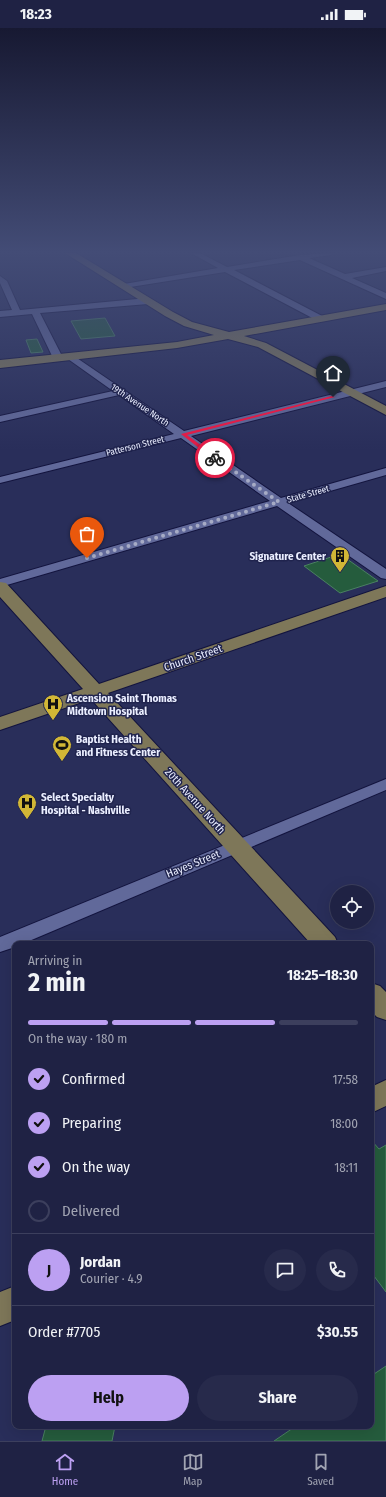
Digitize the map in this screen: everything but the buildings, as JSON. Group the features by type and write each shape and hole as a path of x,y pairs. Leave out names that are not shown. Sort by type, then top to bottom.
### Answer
{"main road":[{"path":"179,319 188,324 262,345 386,411"},
{"path":"0,364 193,342 321,319"},
{"path":"188,324 197,334 197,338 193,342"},
{"path":"262,345 258,340 258,336 259,333 265,329"},
{"name":"20th Avenue North","path":"0,587 323,941"},
{"name":"Church Street","path":"0,724 386,591"},
{"path":"374,996 386,1010"},
{"path":"374,1099 386,1092"},
{"path":"0,1310 12,1304"}],"street":[{"path":"39,319 58,358"},
{"name":"19th Avenue North","path":"71,357 386,575"},
{"name":"Patterson Street","path":"0,480 386,384"},
{"path":"0,419 120,392"},
{"name":"State Street","path":"0,583 386,471"},
{"name":"Hayes Street","path":"0,945 386,784"}],"way so far":[{"path":"87,558 279,502 215,458"}],"place":[{"name":"Signature Center","path":"340,573"},
{"name":"Ascension Saint Thomas Midtown Hospital","path":"53,721"},
{"name":"Baptist Health and Fitness Center","path":"62,762"},
{"name":"Select Specialty Hospital - Nashville","path":"27,820"}],"route":[{"path":"215,458 183,434 333,397"}]}
